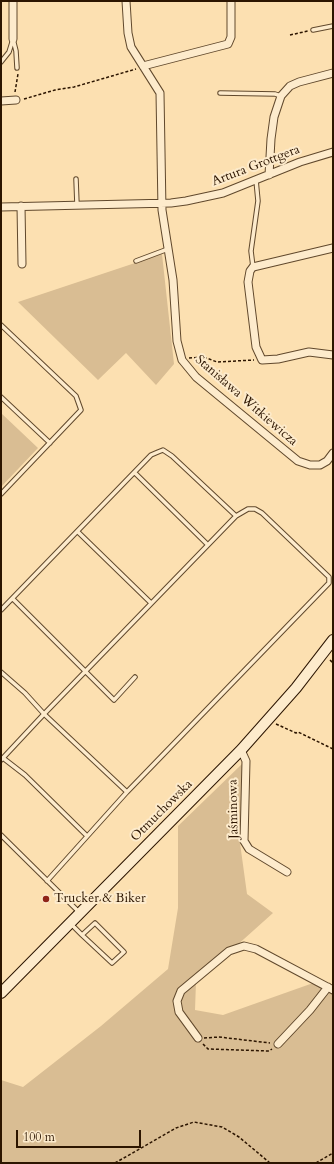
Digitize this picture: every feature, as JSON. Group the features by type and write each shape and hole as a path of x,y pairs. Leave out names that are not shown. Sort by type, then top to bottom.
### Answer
{"main road":[{"name":"Otmuchowska","path":"1,993 241,750 270,719 333,640"}],"street":[{"path":"12,1 13,39"},
{"name":"Stanisława Witkiewicza","path":"126,1 128,39 133,52 160,93 162,203 169,248 177,341 182,360 196,377 298,461 310,465 320,465 327,462 333,453"},
{"path":"143,66 228,44 231,38 231,1"},
{"path":"270,175 271,139 274,117 281,96 290,86 299,82 333,73"},
{"path":"1,101 16,97"},
{"name":"Artura Grottgera","path":"162,203 210,196 270,175 300,162 333,152"},
{"path":"1,207 162,203"},
{"path":"21,206 22,264"},
{"path":"333,248 253,267 248,277 248,288 256,347 262,360 278,359 309,352 333,355"},
{"name":"Jaśminowa","path":"241,750 246,761 244,841 248,849 286,872"},
{"path":"198,1038 179,1012 177,1001 181,991 229,950 244,946 256,949 330,989 278,1044"}],"lane":[{"path":"312,30 333,26"},
{"path":"1,62 8,52 13,39"},
{"path":"13,39 16,51 17,68"},
{"path":"220,93 275,94 281,96"},
{"path":"76,179 77,205"},
{"path":"253,267 251,251 258,201 256,180"},
{"path":"136,261 169,248"},
{"path":"1,325 76,396 81,410 1,494"},
{"path":"1,397 50,443"},
{"path":"1,609 78,532 151,455 163,450 172,456 236,516"},
{"path":"134,473 207,544"},
{"path":"86,835 25,776 2,759 207,544 236,516 248,509 255,509 262,513 329,578 329,583 333,587"},
{"path":"78,532 152,603"},
{"path":"47,881 86,835 329,583"},
{"path":"13,598 114,700 135,677"},
{"path":"1,672 25,693 44,714 127,792"},
{"path":"1,834 80,913"},
{"path":"70,923 82,935 112,963 124,952 95,922 82,935"}],"path":[{"path":"290,35 312,30"},
{"path":"17,68 19,72 14,88 16,97 74,87 143,66"},
{"path":"182,360 192,356 204,356 217,362 262,360"},
{"path":"330,660 333,663"},
{"path":"270,719 279,726 296,733 298,732 333,749"},
{"path":"198,1038 219,1037 278,1044"},
{"path":"198,1038 208,1049 269,1051 278,1044"},
{"path":"115,1163 176,1128 194,1122 222,1127 239,1137 270,1163"},
{"path":"316,1163 333,1153"}],"shaded area":[{"path":"162,254 174,364 156,385 126,353 98,380 18,302"},
{"path":"1,413 38,448 1,487"},
{"path":"242,764 240,843 247,894 273,913 196,982 195,1010 223,1015 316,982 333,995 333,1163 1,1163 1,1080 23,1087 101,1026 168,969 178,908 178,826"}],"place":[{"name":"Trucker & Biker","path":"46,899"}]}
